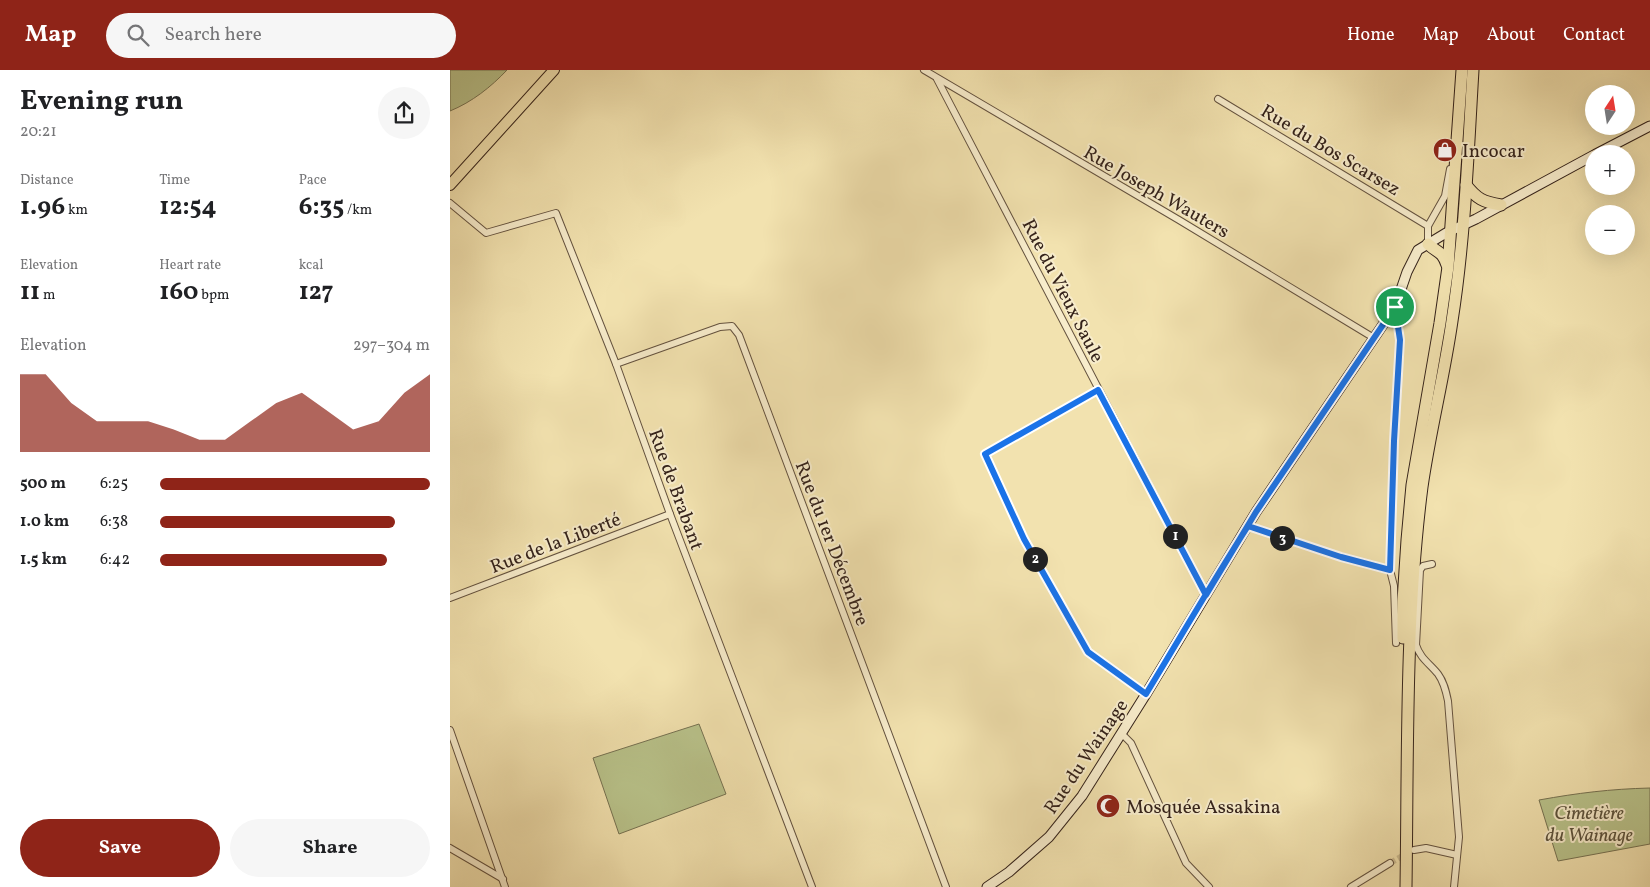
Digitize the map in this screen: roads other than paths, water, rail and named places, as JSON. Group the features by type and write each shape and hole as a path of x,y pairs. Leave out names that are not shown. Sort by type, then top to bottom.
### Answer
{"highway":[{"path":"1398,887 1403,601 1407,540 1412,486 1448,267 1462,70"},
{"path":"1406,887 1410,632 1417,540 1422,487 1452,321 1466,184 1473,70"},
{"path":"1466,184 1474,195 1486,202 1501,205"},
{"path":"1428,244 1441,252 1448,267"}],"main road":[{"path":"450,185 554,70"}],"street":[{"name":"Rue Joseph Wauters","path":"924,70 1179,220 1374,338"},
{"name":"Rue du Vieux Saule","path":"937,78 1206,595"},
{"name":"Rue du Bos Scarsez","path":"1218,99 1428,226"},
{"name":"Rue du Wainage","path":"1613,145 1650,126"},
{"name":"Rue du Wainage","path":"987,887 1009,872 1049,837 1082,796 1248,526 1395,307 1407,272 1418,250 1451,230 1585,159"},
{"path":"1428,244 1428,226 1444,196 1450,169"},
{"name":"Rue de Brabant","path":"450,203 486,232 556,213 616,364 670,514 812,887"},
{"path":"1395,307 1400,340 1394,441 1390,570 1394,586 1396,643"},
{"name":"Rue du 1er Décembre","path":"616,364 720,327 732,326 739,335 946,887"},
{"path":"1098,390 985,454 1024,539 1088,652 1146,694"},
{"name":"Rue de la Liberté","path":"450,598 670,514"},
{"path":"1248,526 1341,557 1390,570"},
{"path":"1432,564 1423,566 1420,570 1416,645 1421,656 1439,676 1444,685 1448,701 1458,809 1454,887"},
{"path":"450,730 505,887"},
{"path":"1121,732 1131,743 1186,863 1209,887"},
{"path":"450,848 503,879"},
{"path":"1414,850 1426,848 1457,856"},
{"path":"1351,887 1390,862"}],"tunnel":[{"path":"1390,863 1408,853"}],"place":[{"name":"Incocar","path":"1445,150"},
{"name":"Mosquée Assakina","path":"1108,806"}],"park label":[{"name":"Cimetière du Wainage","path":"1589,823"}]}
